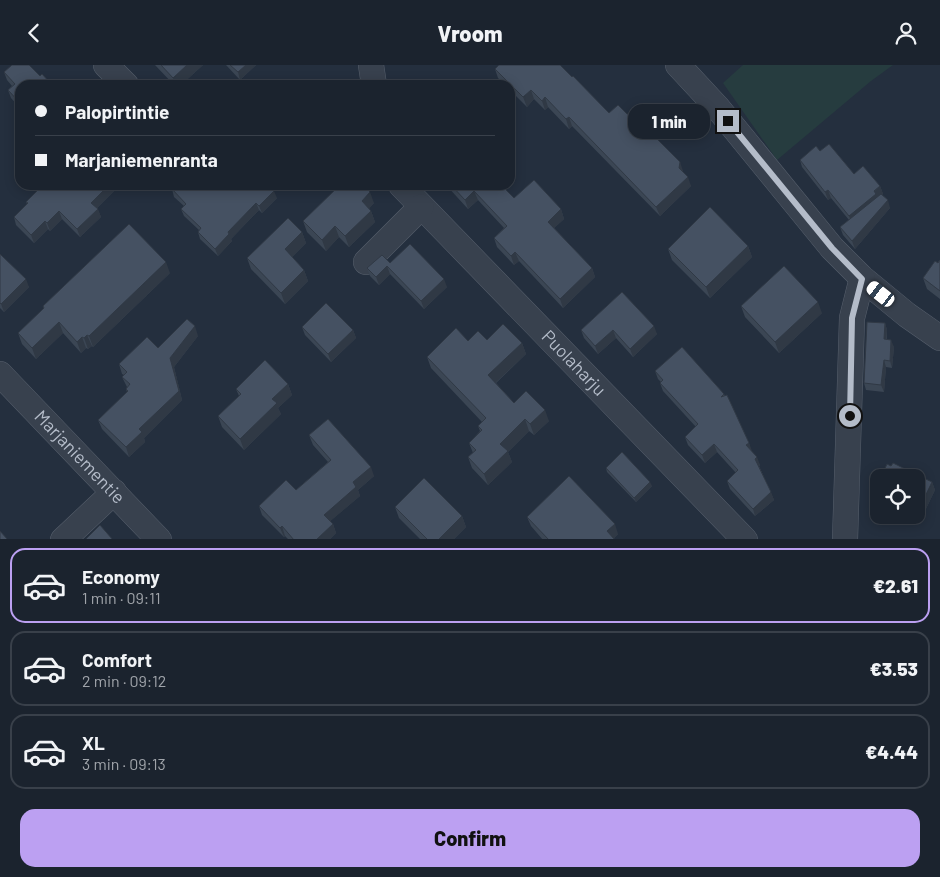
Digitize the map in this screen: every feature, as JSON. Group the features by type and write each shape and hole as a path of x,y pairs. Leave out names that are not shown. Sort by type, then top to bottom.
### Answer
{"street":[{"path":"106,65 121,80"},
{"path":"371,65 373,80"},
{"path":"678,65 717,107 832,248 862,279 907,315 940,337"},
{"name":"Puolaharju","path":"406,190 745,539"},
{"path":"366,262 421,207"},
{"path":"845,539 852,318 862,279"},
{"name":"Marjaniementie","path":"0,374 159,539"},
{"path":"63,539 114,492"}],"green space":[{"path":"743,65 893,65 871,81 777,160 723,83"}],"building":[{"path":"12,65 29,65 40,76 42,74 47,80 15,80 15,84 4,72"},
{"path":"161,65 187,65 173,78"},
{"path":"230,65 246,65 238,72"},
{"path":"499,65 560,65 609,113 618,105 627,114 632,114 680,162 679,168 688,177 656,207 569,117 566,119 545,97 542,101 531,90 523,97 515,89 515,80 506,80 495,69"},
{"path":"15,84 15,98 8,90"},
{"path":"829,144 854,174 863,166 880,186 874,191 876,194 849,216 828,190 825,192 800,160 816,146 820,151"},
{"path":"534,180 561,209 548,222 592,268 560,299 515,252 511,256 494,238 507,226 474,191 465,200 456,190 506,190 514,198"},
{"path":"38,190 104,190 91,203 98,209 77,229 59,211 47,223 45,221 31,235 14,217 28,203 26,202"},
{"path":"173,190 274,191 259,206 256,203 228,232 229,234 215,249 198,232 201,228 181,209 186,204"},
{"path":"335,190 368,190 370,192 362,201 371,211 345,236 335,226 322,240 303,221"},
{"path":"881,194 888,200 852,241 840,227"},
{"path":"710,207 748,246 706,287 668,249"},
{"path":"288,218 302,232 285,249 304,270 281,293 247,258"},
{"path":"129,224 166,262 89,336 82,337 77,342 59,322 32,348 18,333 44,308 43,306"},
{"path":"410,244 444,279 421,301 387,266 376,277 367,268 382,255 390,263"},
{"path":"0,254 26,279 1,304 0,303"},
{"path":"940,260 940,291 923,278 935,261 938,263"},
{"path":"784,266 818,302 775,342 741,306"},
{"path":"622,292 654,326 630,349 613,330 595,346 581,330"},
{"path":"326,303 353,330 328,354 302,327"},
{"path":"187,319 195,326 170,358 179,391 139,429 142,432 126,447 98,420 128,391 126,389 130,384 122,377 127,372 119,364 147,337 158,348"},
{"path":"867,322 885,323 884,339 891,340 890,361 884,360 881,385 864,383"},
{"path":"503,324 522,343 488,375 514,403 526,391 545,410 530,424 525,419 500,444 508,451 484,474 468,457 476,450 469,443 482,430 478,426 486,418 427,357 456,328 468,341 478,331 487,340"},
{"path":"682,347 724,394 721,397 727,395 749,443 746,445 757,457 755,459 771,492 753,509 727,481 738,470 714,444 702,455 685,437 698,424 660,383 663,380 655,371"},
{"path":"265,360 288,384 272,399 277,403 240,439 218,416 241,394 236,389"},
{"path":"328,419 371,467 353,482 356,487 324,515 333,524 317,539 293,539 282,526 280,528 259,506 286,480 296,490 331,460 309,435"},
{"path":"622,452 650,482 634,498 606,468"},
{"path":"893,463 905,469 885,469 887,464 891,466"},
{"path":"569,476 615,524 607,531 614,539 548,539 527,517"},
{"path":"424,478 462,516 439,539 427,539 395,507"},
{"path":"925,479 932,482 925,497"},
{"path":"100,525 112,539 86,539"},
{"path":"0,531 7,539 0,539"}],"route":[{"path":"728,121 832,248 862,279 852,318 850,416"}]}
